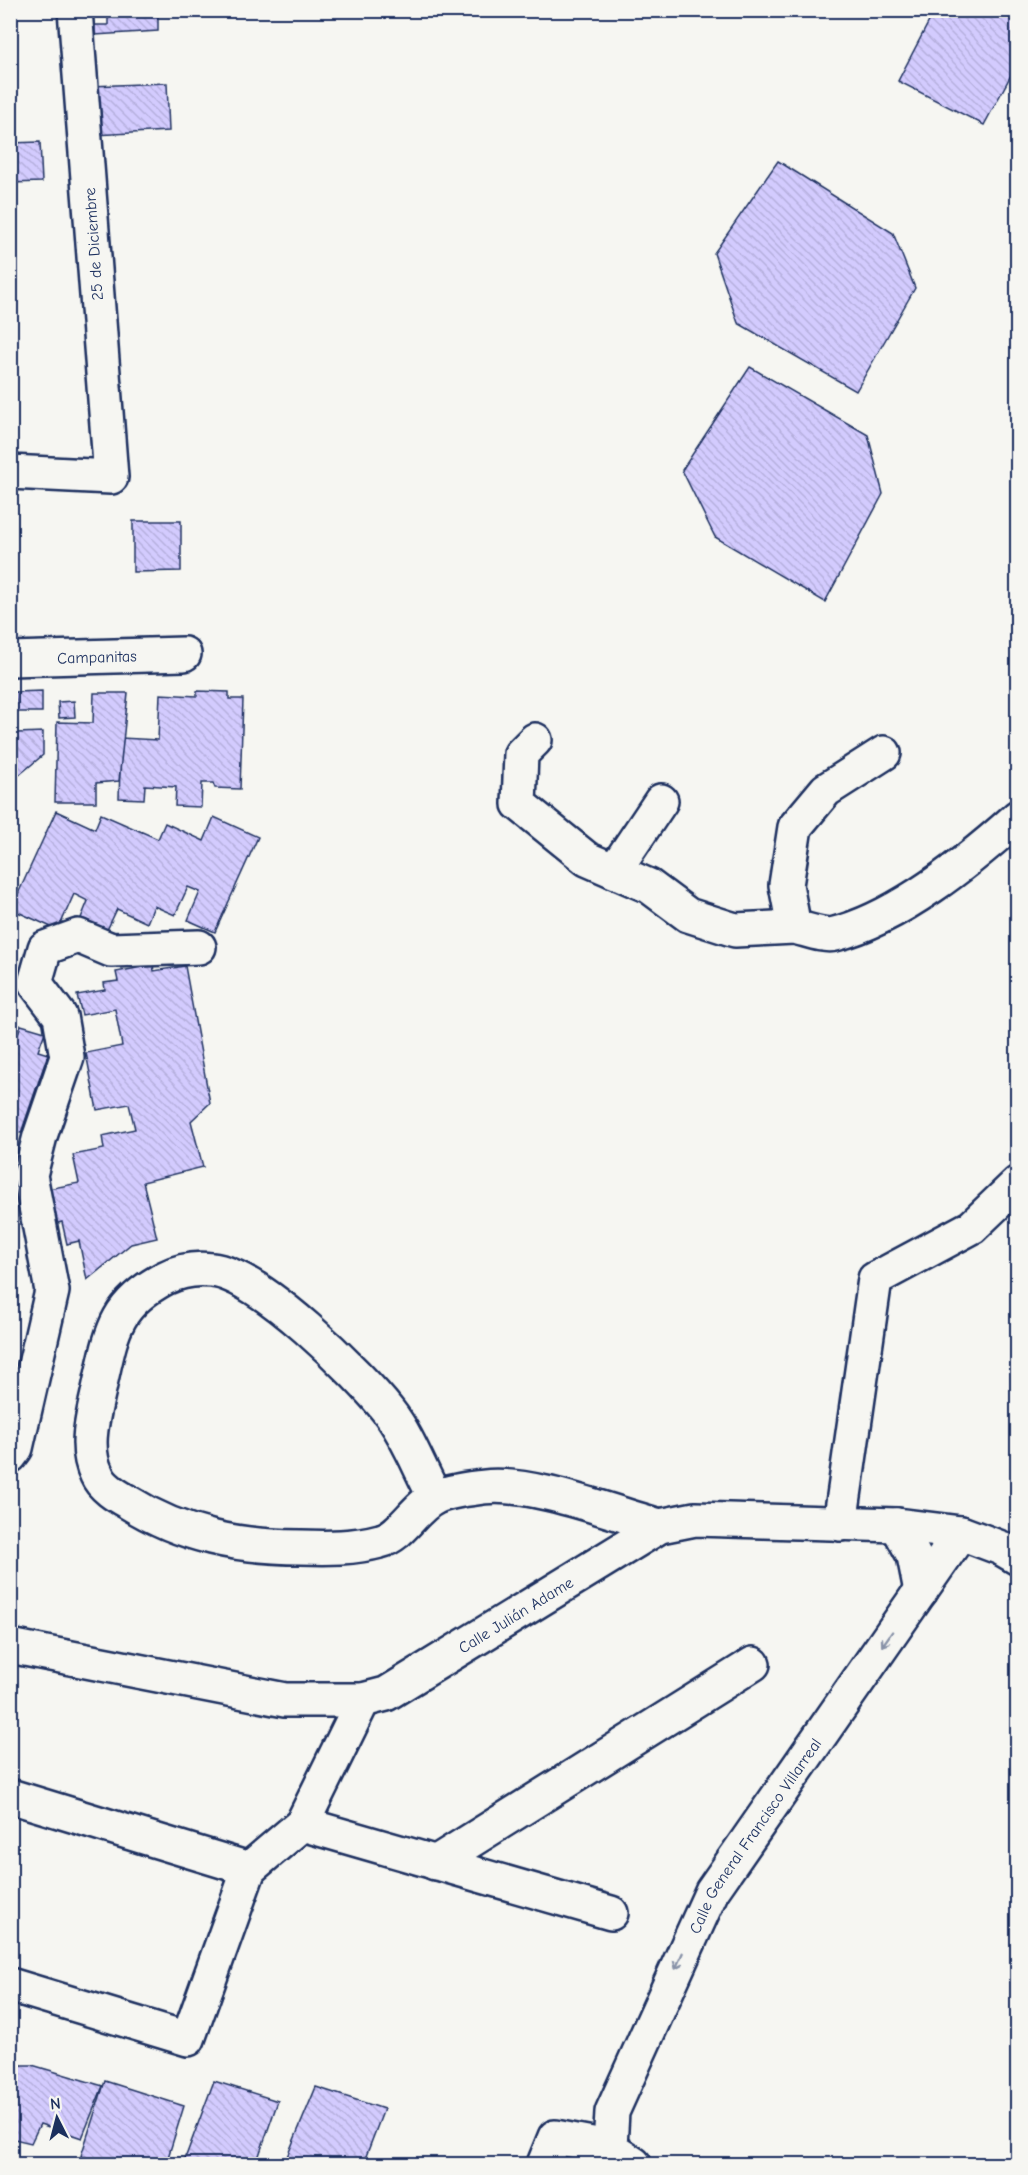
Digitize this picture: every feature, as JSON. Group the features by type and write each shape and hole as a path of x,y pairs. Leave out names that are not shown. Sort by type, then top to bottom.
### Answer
{"street":[{"name":"25 de Diciembre","path":"10,472 111,477 75,10"},
{"name":"Campanitas","path":"10,659 184,654"},
{"path":"535,740 521,754 519,804 587,860 649,886 688,915 735,930 794,927 832,935 898,908 984,848 1017,817"},
{"path":"794,927 786,885 795,827 826,789 884,753"},
{"path":"614,871 661,801"},
{"path":"10,1455 16,1448 52,1291 30,1175 40,1136 67,1057 60,1016 35,983 45,948 78,936 111,950 200,947"},
{"path":"840,1524 875,1279 972,1227 1017,1184"},
{"path":"435,1497 391,1414 383,1405 337,1354 286,1311 241,1280 214,1270 179,1271 150,1286 127,1305 112,1328 89,1434 92,1459 98,1478 106,1486 148,1514 193,1534 255,1547 334,1548 385,1540 435,1497 484,1487 512,1486 660,1526"},
{"name":"Calle Julián Adame","path":"10,1646 285,1700 363,1700 386,1694 660,1526 695,1519 897,1525 961,1533 1001,1548 1017,1558"},
{"path":"897,1525 914,1556 921,1591"},
{"name":"Calle General Francisco Villarreal","path":"617,2159 612,2112 712,1891 961,1533"},
{"path":"435,1863 753,1664"},
{"path":"10,1985 188,2039 249,1869 302,1824 363,1700"},
{"path":"10,1796 249,1869"},
{"path":"302,1824 611,1913"},
{"path":"544,2164 555,2137 617,2159"}],"building":[{"path":"10,10 13,10 15,40 10,40"},
{"path":"935,10 1011,10 1018,28 1018,62 984,125 898,81"},
{"path":"158,15 158,31 95,35 95,25 108,25 108,17"},
{"path":"167,83 169,131 94,135 91,86"},
{"path":"40,142 42,182 10,183 10,143"},
{"path":"778,161 893,233 915,288 856,391 738,323 714,253"},
{"path":"750,367 868,435 883,494 825,602 715,537 682,470"},
{"path":"133,521 181,521 181,571 133,572"},
{"path":"42,691 42,712 16,712 15,692"},
{"path":"197,691 229,692 229,699 243,699 240,789 215,788 213,783 202,783 201,807 175,806 176,787 145,785 144,799 119,798 121,738 158,740 160,694 197,696"},
{"path":"94,693 128,693 119,781 96,783 96,802 55,802 57,722 93,723"},
{"path":"74,701 75,717 59,718 58,702"},
{"path":"10,713 16,713 17,733 10,733"},
{"path":"43,732 43,755 18,776 17,733"},
{"path":"56,811 95,829 101,814 158,839 165,823 204,841 214,817 258,837 215,932 188,920 200,892 188,887 175,915 154,906 147,923 117,909 107,930 81,918 88,901 74,894 58,930 11,909"},
{"path":"10,821 15,874 10,875"},
{"path":"153,965 154,971 185,966 210,1103 191,1121 203,1167 143,1182 157,1238 131,1244 87,1280 79,1241 67,1244 62,1222 55,1224 48,1189 79,1183 73,1155 104,1149 102,1136 135,1129 129,1104 97,1110 86,1053 122,1046 115,1009 82,1015 77,995 105,990 104,983 118,981 116,972"},
{"path":"21,1025 45,1032 38,1051 48,1054 21,1133 10,1130 10,1040 15,1042"},
{"path":"14,2065 32,2065 103,2086 82,2138 40,2124 31,2143 10,2138 10,2074"},
{"path":"105,2081 184,2106 166,2164 109,2164 81,2156"},
{"path":"214,2081 278,2101 256,2164 183,2164"},
{"path":"316,2087 384,2109 363,2164 284,2164"}]}
